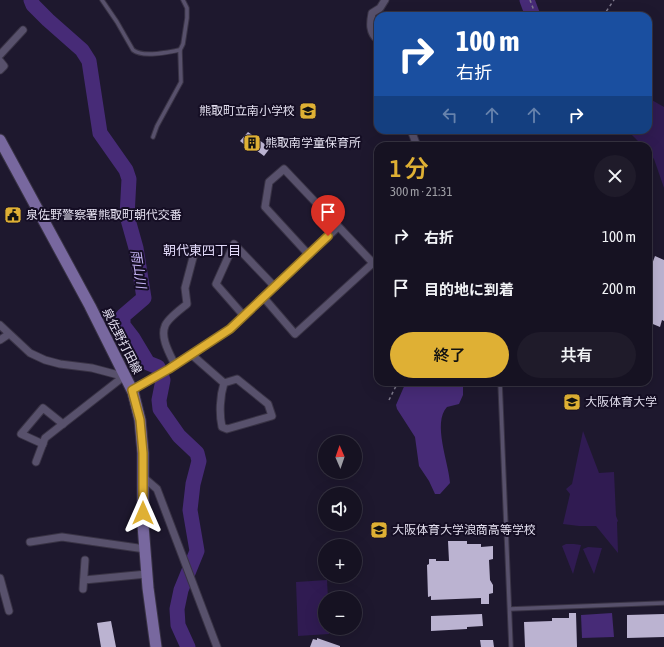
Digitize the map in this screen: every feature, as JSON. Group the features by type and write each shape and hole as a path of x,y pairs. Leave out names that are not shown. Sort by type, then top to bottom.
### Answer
{"main road":[{"name":"泉佐野打田線","path":"0,140 90,306 132,390 140,420 143,453 143,525 147,574 156,647"}],"street":[{"path":"374,35 371,32 372,13 380,8 385,0"},
{"path":"0,55 23,30"},
{"path":"0,61 4,66 0,70"},
{"path":"264,298 295,334 372,263 284,169 269,182 265,207 309,255"},
{"path":"132,390 192,355 230,329 338,227"},
{"path":"244,316 216,284 234,244 275,287"},
{"path":"172,367 164,341 165,326 187,304 185,288 195,250"},
{"path":"0,325 30,353 45,360 60,364 92,368 125,377"},
{"path":"0,340 10,334"},
{"path":"192,355 224,383"},
{"path":"36,462 45,438 125,377"},
{"path":"237,380 268,404 272,416 226,429 222,427 222,390 224,383 237,380"},
{"path":"43,444 21,434 43,408 64,424"},
{"path":"143,477 157,489 217,647"},
{"path":"30,542 62,537 145,549"},
{"path":"83,589 85,560"},
{"path":"84,580 147,574"},
{"path":"0,578 9,611"}],"lane":[{"path":"102,0 133,50 137,53 158,53 180,50"},
{"path":"153,136 156,126 181,82 180,50 183,44 187,18 187,8 183,0"},
{"path":"500,386 511,647"},
{"path":"510,609 664,603"}],"path":[{"path":"530,0 534,12"},
{"path":"606,12 614,0"},
{"path":"389,400 396,386"}],"shaded area":[{"path":"652,100 664,107 664,188 652,157 652,142 639,142 631,134 652,134"},
{"path":"404,386 463,386 463,395 459,404 447,407 443,414 441,423 442,444 450,483 440,494 435,494 429,481 419,466 415,437 396,405"},
{"path":"583,431 599,473 614,472 616,516 618,521 618,553 596,526 563,524 570,494 566,489 572,484"},
{"path":"566,544 581,545 573,574 562,546"},
{"path":"588,547 602,548 594,574 583,549"},
{"path":"318,581 318,583 327,583 328,591 318,591 318,635 298,636 296,582"},
{"path":"612,613 614,637 582,638 581,615"}],"building":[{"name":"熊取南学童保育所","path":"248,132 270,148 264,156 248,144 246,146 240,141"},
{"path":"655,256 664,260 664,321 662,320 660,327 652,324 652,264"},
{"path":"448,541 467,541 467,544 481,544 481,547 493,546 493,559 489,560 490,580 493,585 493,593 489,594 489,604 481,604 481,598 431,600 431,596 428,597 427,565 429,564 429,559 436,559 436,561 449,561"},
{"path":"569,613 576,613 577,647 525,647 524,622 552,621 552,618 569,618"},
{"path":"482,614 483,626 467,627 467,629 431,631 431,616"},
{"path":"664,614 664,637 627,638 627,615"},
{"path":"111,621 116,647 101,647 97,623"},
{"path":"317,638 340,647 310,647 313,639 317,640"},
{"path":"480,640 493,640 494,647 481,647"}],"waterway":[{"name":"雨山川","path":"31,0 33,5 48,20 82,50 89,61 100,133 126,170 129,179 127,216 136,248 144,298 123,316 123,325 133,338 148,363 158,367 163,380 159,400 160,409 179,436 197,453 199,461 193,484 190,510 197,551 181,590 177,609 178,625 188,647"},
{"path":"527,0 532,12"}],"place":[{"name":"熊取町立南小学校","path":"308,111"},
{"name":"熊取南学童保育所","path":"252,143"},
{"name":"泉佐野警察署熊取町朝代交番","path":"13,215"},
{"name":"大阪体育大学","path":"572,402"},
{"name":"大阪体育大学浪商高等学校","path":"379,530"}],"district":[{"name":"朝代東四丁目","path":"202,250"}],"route":[{"path":"143,513 143,453 140,420 132,390 169,369 230,329 328,236"}]}
